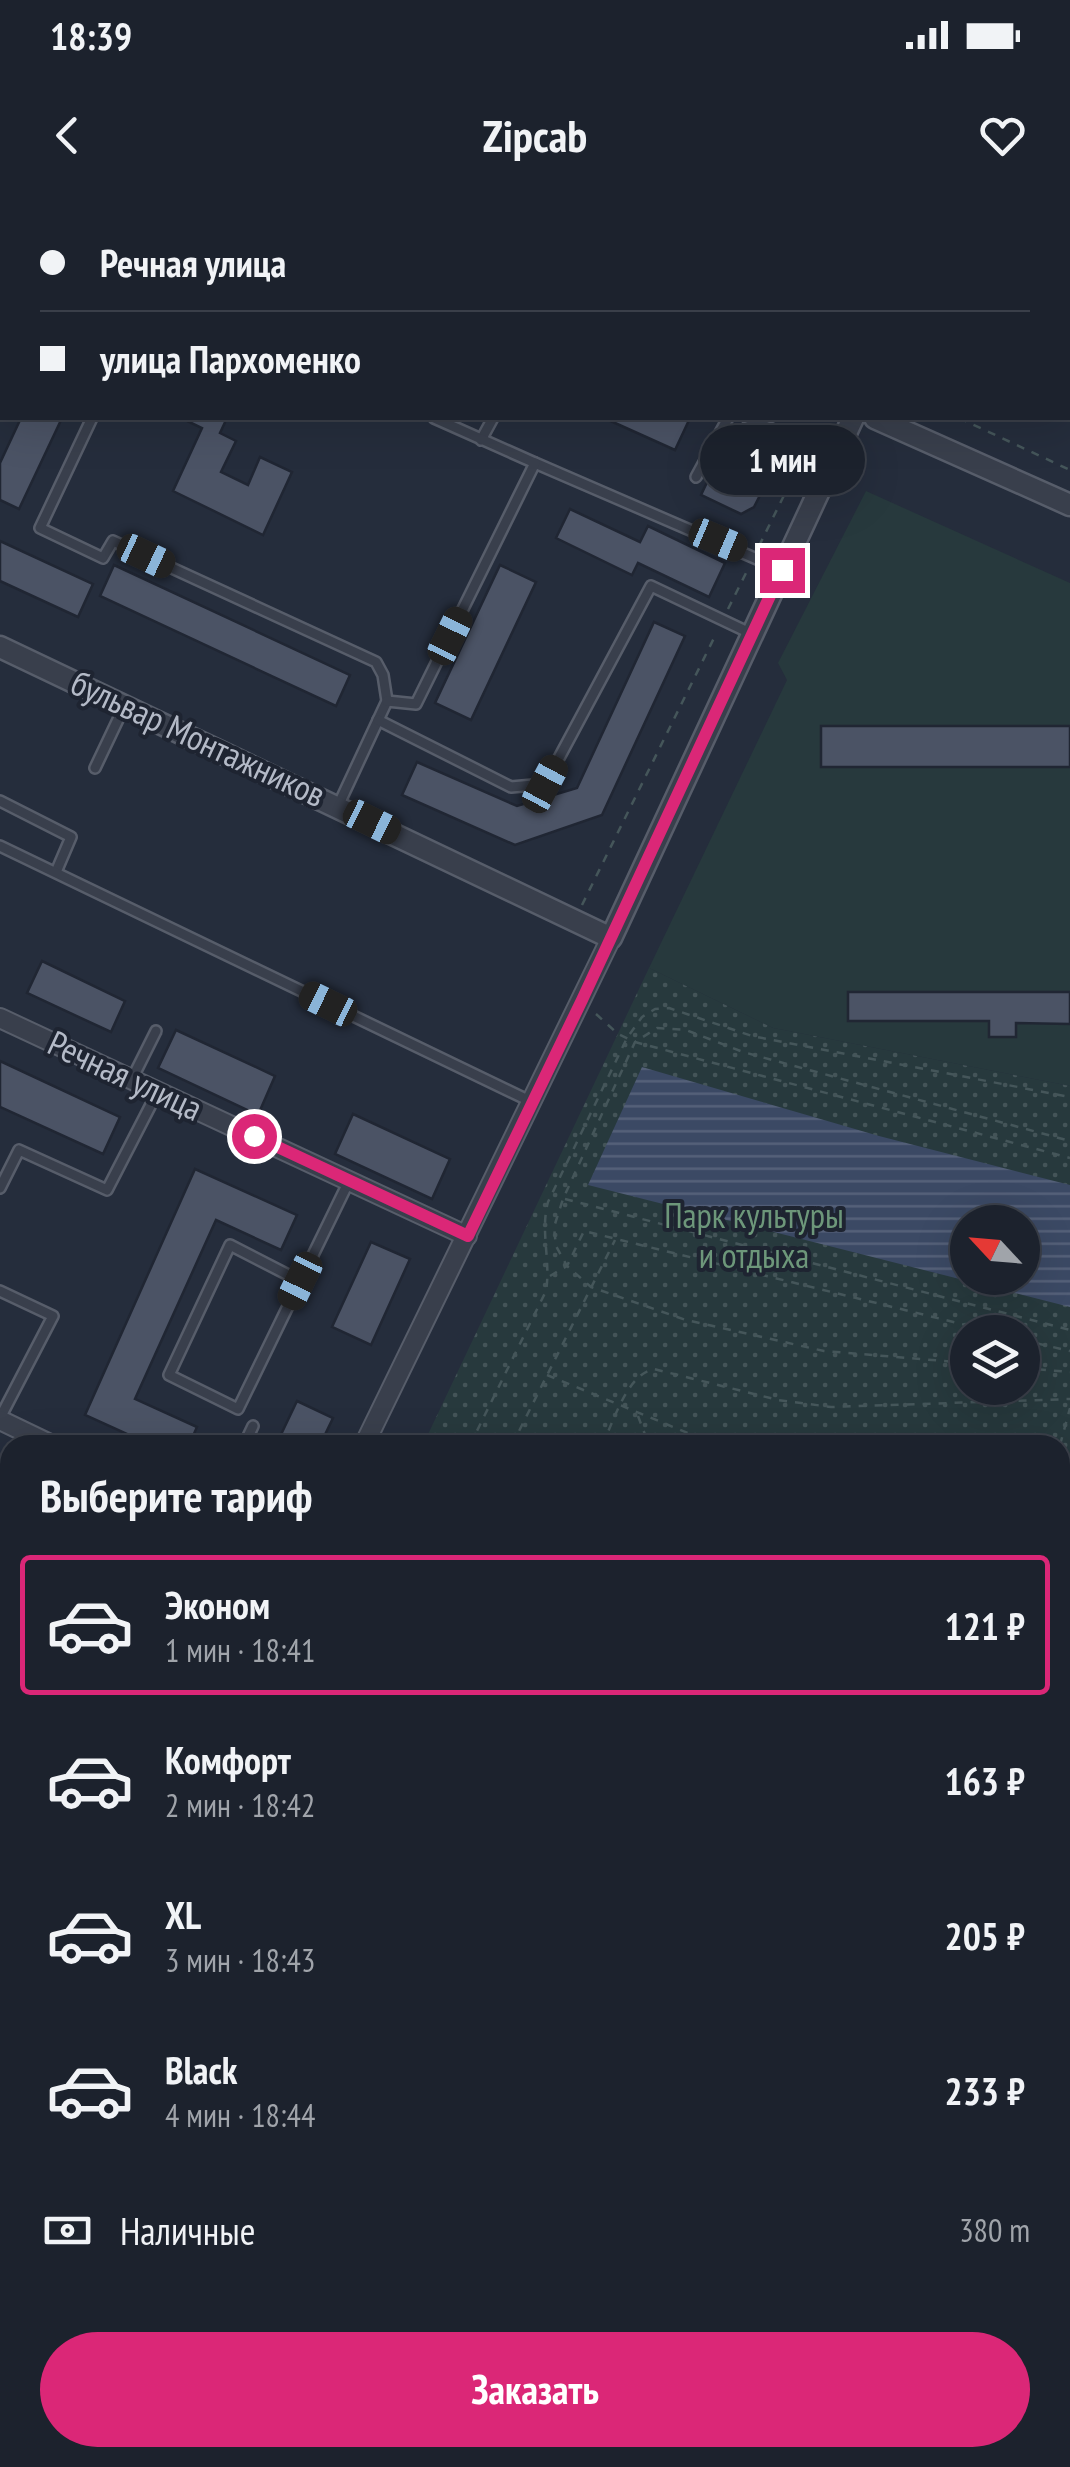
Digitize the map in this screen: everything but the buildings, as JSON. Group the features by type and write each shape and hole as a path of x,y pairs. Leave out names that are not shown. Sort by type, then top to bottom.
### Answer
{"street":[{"path":"369,1435 582,1000 852,420"},
{"path":"879,420 1070,505"},
{"name":"бульвар Монтажников","path":"0,646 611,938"},
{"name":"Речная улица","path":"0,1018 468,1236"},
{"path":"0,1419 32,1435"}],"lane":[{"path":"91,420 40,528 103,558 113,542 376,662 383,675 387,701 338,806"},
{"path":"438,420 782,570"},
{"path":"481,440 491,420"},
{"path":"696,477 727,420"},
{"path":"751,420 834,458"},
{"path":"387,701 416,704 535,463"},
{"path":"378,720 512,787 545,784 651,586 752,634"},
{"path":"95,768 126,704"},
{"path":"0,802 72,836 56,872"},
{"path":"0,846 532,1102"},
{"path":"132,1079 156,1031"},
{"path":"0,1188 19,1150 107,1190 158,1091"},
{"path":"300,1281 230,1245 169,1375 238,1409 349,1180"},
{"path":"0,1291 53,1316 0,1419"},
{"path":"249,1435 253,1426"}],"path":[{"path":"574,920 822,420"},
{"path":"963,420 1070,470"},
{"path":"582,1000 618,1034 635,1042 1070,1158"},
{"path":"475,1435 546,1291 544,1218 548,1202 627,1038 642,1017 654,1010 669,1008 752,1036 1070,1098"},
{"path":"950,1362 824,1351 686,1320 591,1286 567,1266 556,1246 554,1227 635,1042 657,1028 686,1030 760,1057 1070,1141"},
{"path":"564,1199 1070,1330"},
{"path":"548,1276 567,1266 584,1231 950,1321"},
{"path":"517,1435 615,1238"},
{"path":"1040,1344 1070,1352"},
{"path":"607,1435 633,1382 654,1369 747,1394 831,1407 1070,1399"},
{"path":"1040,1370 1070,1372"},
{"path":"547,1375 692,1435"},
{"path":"1063,1435 1070,1408"},
{"path":"638,1414 645,1435"}],"green space":[{"path":"866,491 1070,583 1070,1086 773,1028 649,968 787,680 778,663"},
{"name":"Парк культуры и отдыха","path":"649,968 773,1028 1070,1086 1070,1435 428,1435"}],"water":[{"path":"642,1067 879,1136 1070,1185 1070,1307 1023,1295 1040,1295 1040,1205 950,1205 950,1277 588,1185"}],"route":[{"path":"254,1136 468,1236 782,570"}]}
